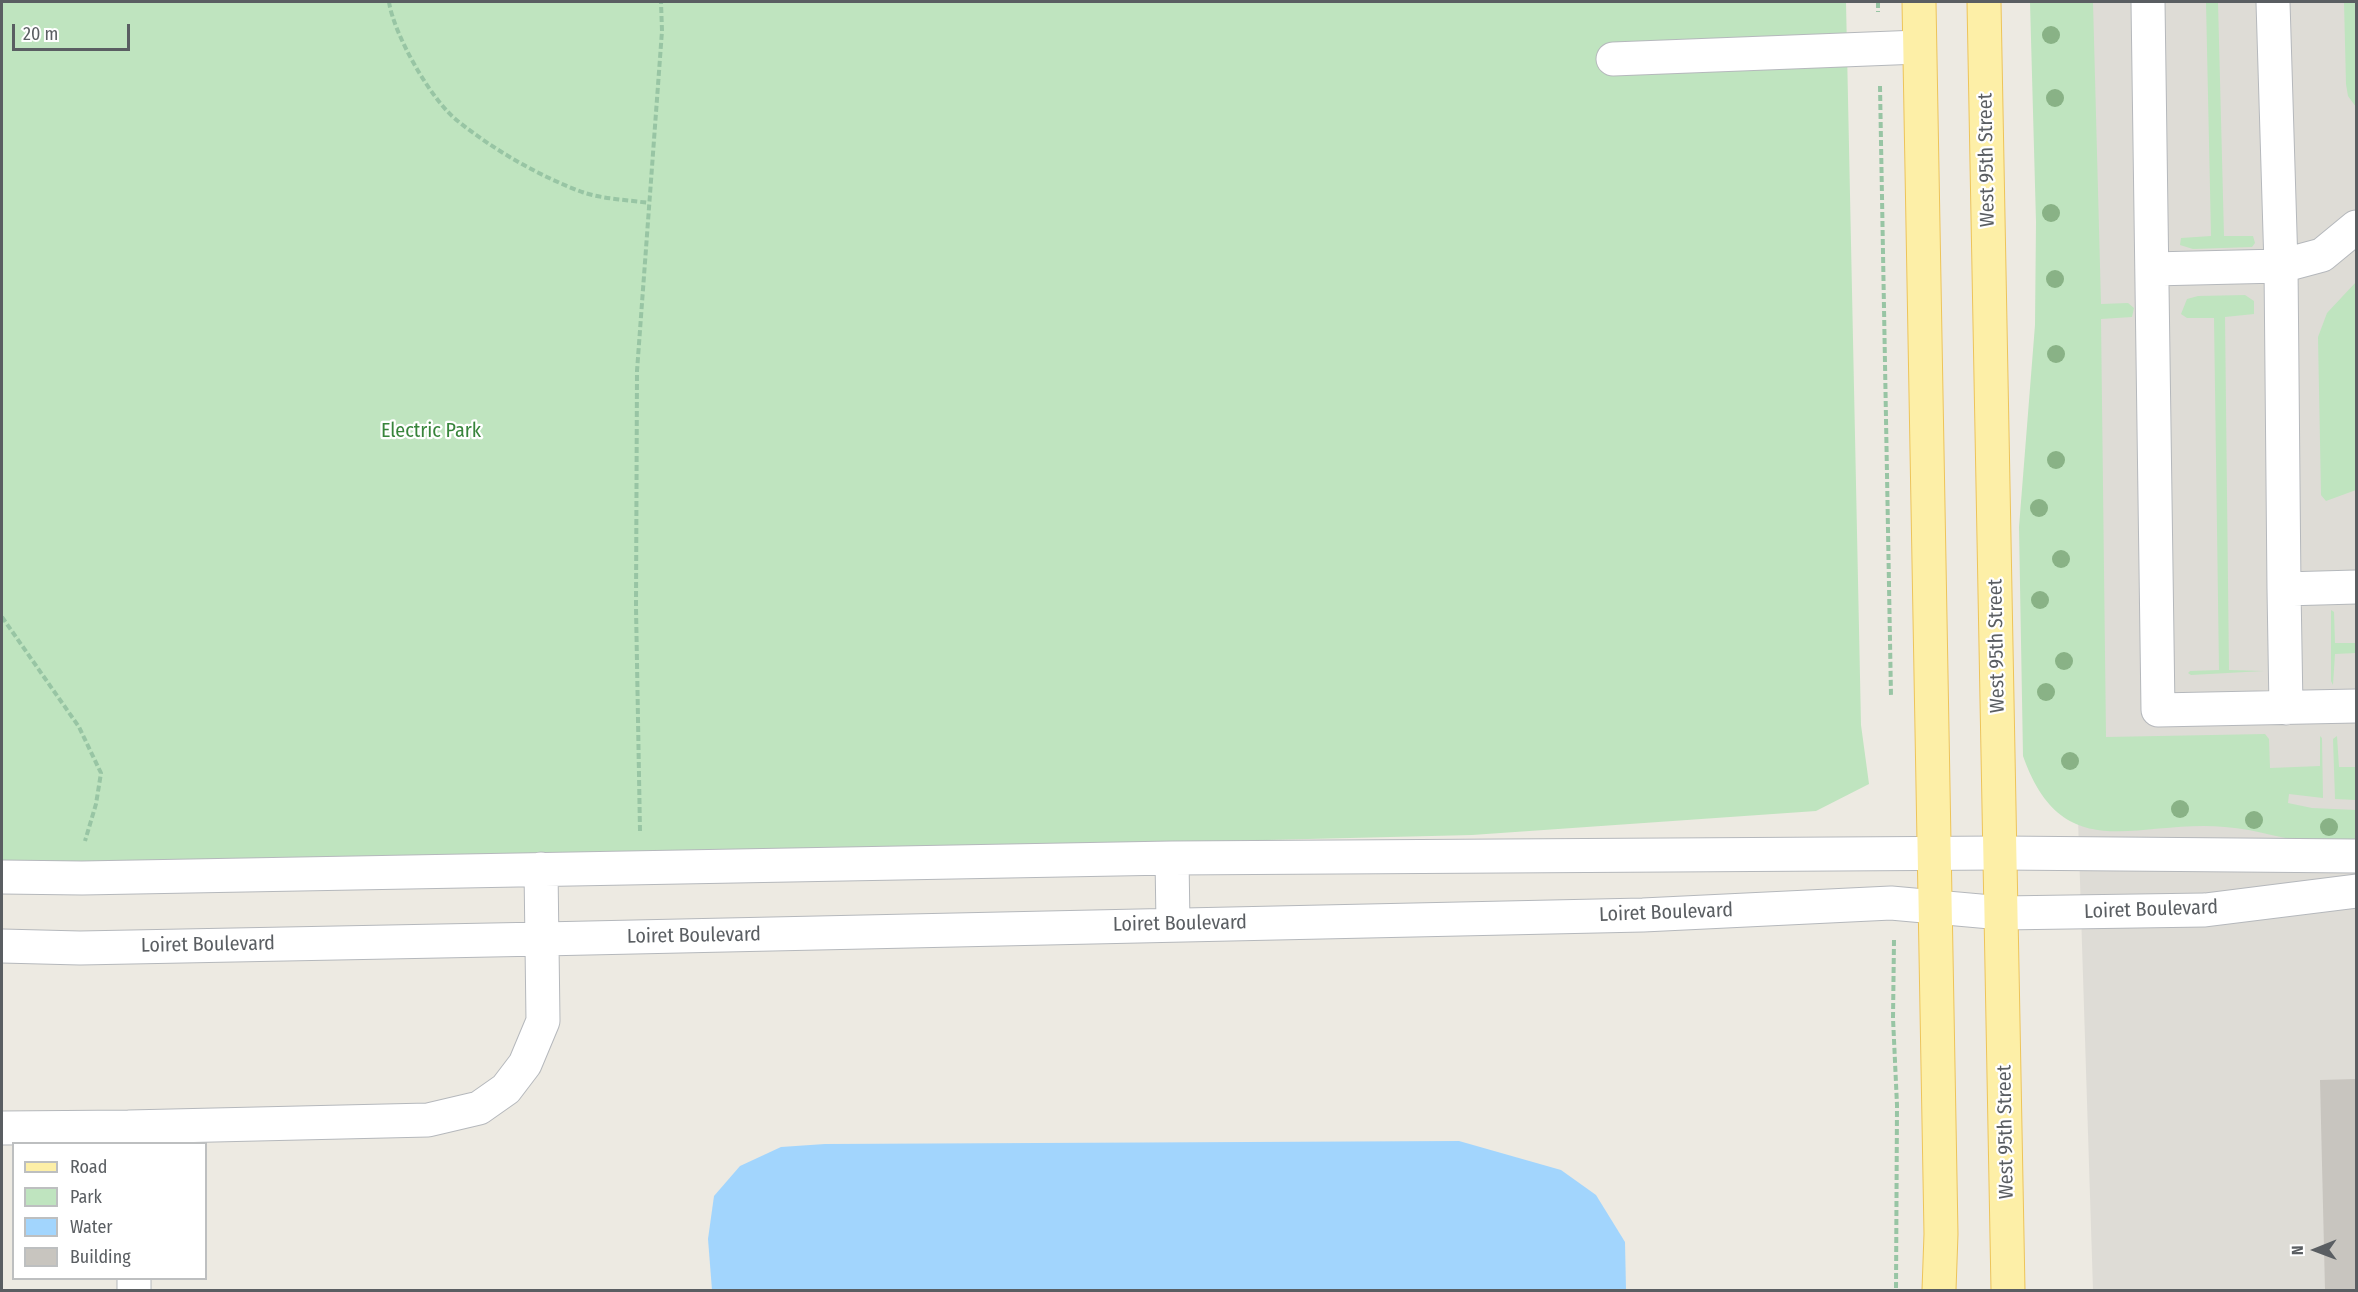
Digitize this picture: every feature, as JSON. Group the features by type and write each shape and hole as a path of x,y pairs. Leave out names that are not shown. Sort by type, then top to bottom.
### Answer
{"main road":[{"path":"1919,2 1941,1234 1939,1290"},
{"name":"West 95th Street","path":"1984,2 2008,1290"}],"street":[{"path":"2148,2 2158,710 2356,706"},
{"path":"2273,2 2281,266 2286,708"},
{"path":"1613,59 1919,47"},
{"path":"2152,269 2281,266 2322,255 2356,227"},
{"path":"2284,589 2356,586"},
{"path":"2,877 1172,858 2001,853 2356,856"},
{"path":"1172,858 1173,924"},
{"path":"2,1128 130,1135 428,1120 479,1108 506,1089 525,1065 543,1021 541,869"},
{"name":"Loiret Boulevard","path":"2,946 80,948 1643,915 1891,903 1935,909 2002,913 2205,910 2356,891"}],"path":[{"path":"388,2 390,12 415,68 457,121 521,163 583,192 650,203"},
{"path":"640,835 636,607 637,371 662,31 661,2"},
{"path":"1878,2 1891,697"},
{"path":"2,617 79,727 101,773 96,804 82,848"},
{"path":"1891,903 1895,948 1893,1018 1897,1106 1896,1290"}],"shaded area":[{"path":"2052,2 2356,2 2356,1290 2093,1290"}],"green space":[{"name":"Electric Park","path":"2,2 1846,2 1861,725 1869,784 1816,811 1472,835 695,854 2,866"},
{"path":"2030,2 2093,2 2101,304 2128,303 2134,308 2132,317 2101,319 2106,737 2265,734 2269,739 2270,768 2320,766 2320,736 2322,738 2323,798 2289,794 2288,803 2312,808 2356,810 2356,844 2329,845 2225,827 2193,826 2106,831 2081,826 2059,814 2040,791 2023,756 2019,527 2035,325 2036,222"},
{"path":"2206,2 2218,2 2224,236 2253,236 2255,243 2252,247 2193,249 2180,245 2181,238 2211,236"},
{"path":"2344,2 2356,2 2356,107 2348,96 2346,84"},
{"path":"2356,282 2356,490 2326,501 2321,495 2318,337 2327,313"},
{"path":"2245,295 2254,301 2254,314 2225,317 2229,670 2264,671 2191,675 2188,673 2190,671 2219,670 2214,318 2187,318 2181,314 2187,299 2198,296"},
{"path":"2331,610 2334,612 2335,643 2356,643 2356,653 2335,654 2333,685 2331,681"},
{"path":"2337,736 2339,767 2356,767 2356,800 2335,799 2333,739"}],"water":[{"path":"1459,1141 1561,1170 1596,1195 1625,1242 1626,1290 712,1290 708,1239 714,1196 740,1166 781,1147 825,1144"}],"building":[{"path":"2356,1079 2356,1290 2325,1290 2320,1080"}]}
